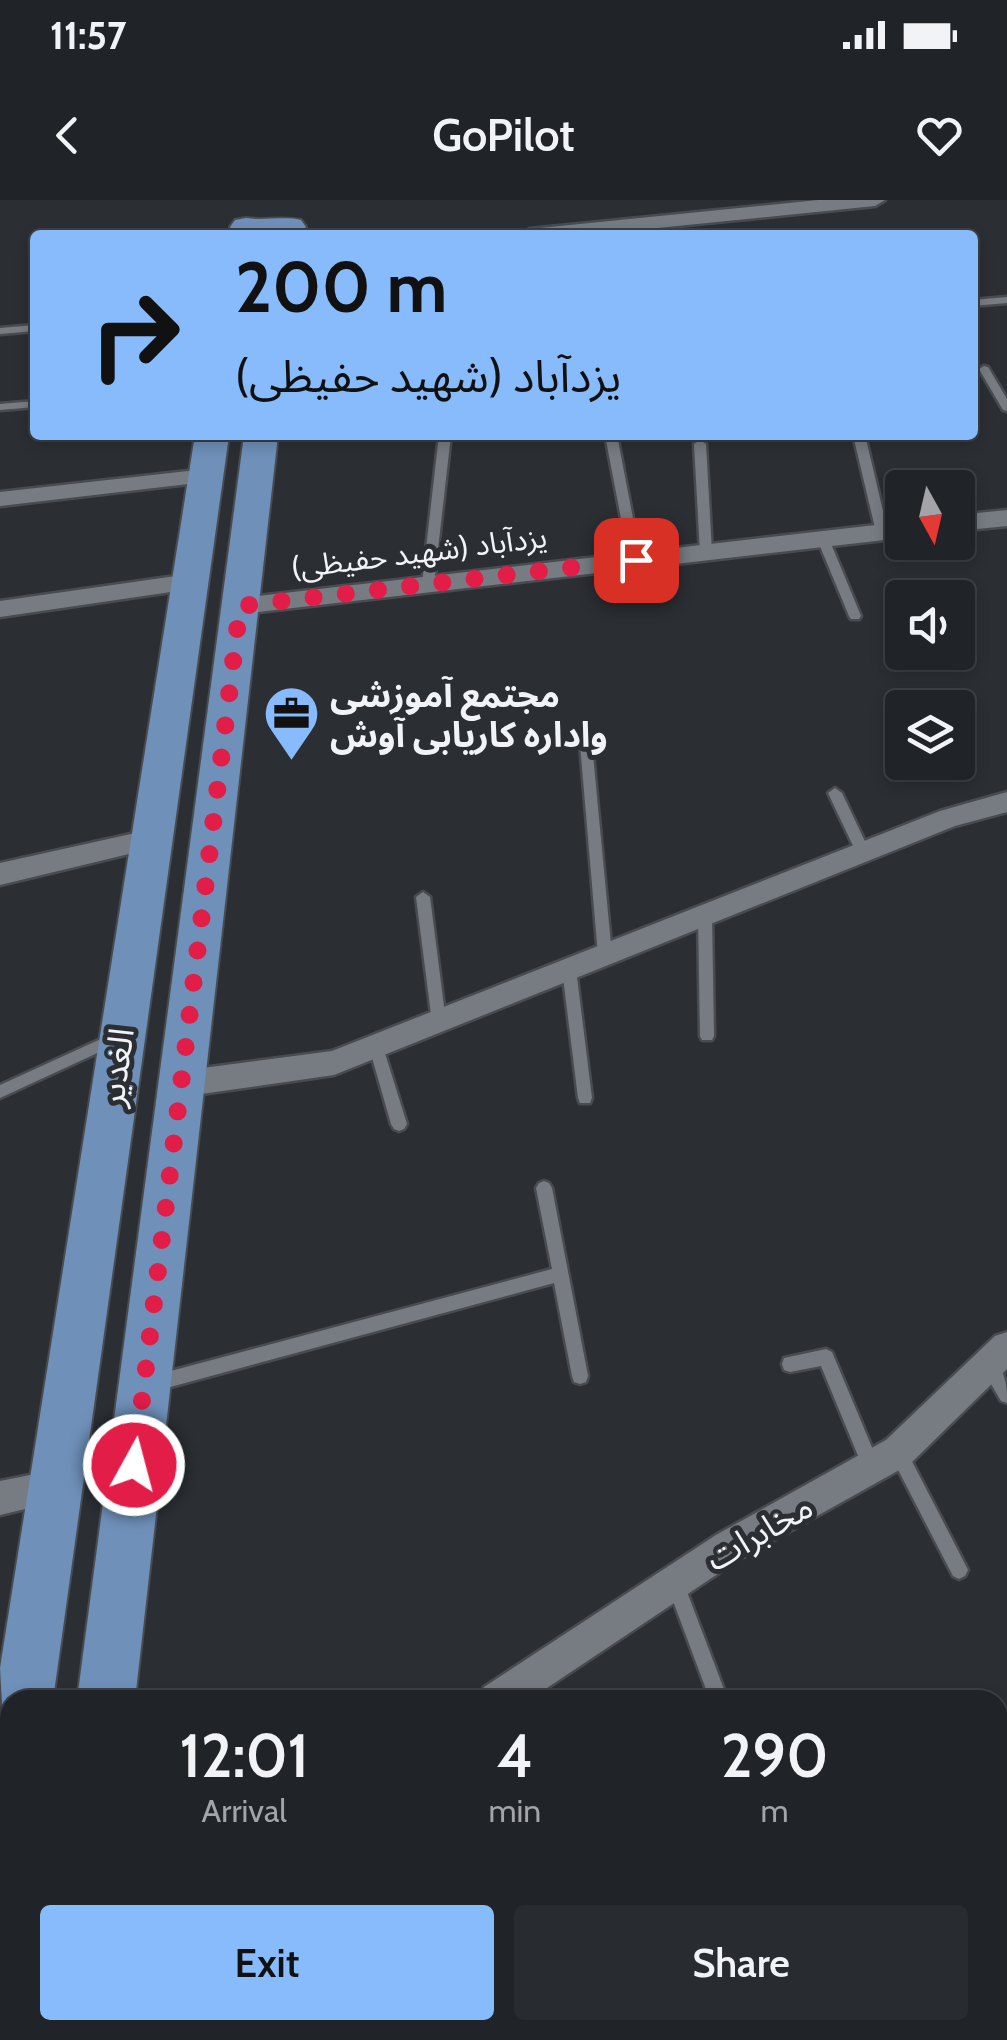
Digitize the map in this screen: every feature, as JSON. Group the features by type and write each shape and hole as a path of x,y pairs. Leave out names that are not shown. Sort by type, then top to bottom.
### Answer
{"main road":[{"name":"الغدیر","path":"107,1690 261,440"},
{"name":"الغدیر","path":"25,1690 209,456"}],"street":[{"path":"579,230 875,200"},
{"path":"0,500 209,456"},
{"path":"975,521 1007,518"},
{"name":"یزدآباد (شهید حفیظی)","path":"240,606 885,532"},
{"path":"0,609 190,582"},
{"path":"180,1084 334,1063 948,818 1007,802"},
{"path":"0,874 149,840"},
{"name":"مخابرات","path":"512,1690 728,1546 885,1461 1001,1370"},
{"path":"0,1498 55,1487"}],"lane":[{"path":"978,302 1007,300"},
{"path":"0,331 30,328"},
{"path":"984,369 1007,408"},
{"path":"0,407 30,404"},
{"path":"428,584 444,440"},
{"path":"612,440 636,560"},
{"path":"861,440 885,511"},
{"path":"700,444 706,552"},
{"path":"824,539 855,616"},
{"path":"586,744 606,955"},
{"path":"836,792 862,852"},
{"path":"422,897 439,1022"},
{"path":"704,915 707,1036"},
{"path":"569,970 585,1098"},
{"path":"0,1092 121,1035"},
{"path":"376,1047 399,1124"},
{"path":"544,1188 580,1376"},
{"path":"143,1386 560,1274"},
{"path":"790,1364 826,1357 885,1461 958,1570"},
{"path":"675,1582 715,1690"}],"place":[{"name":"مجتمع آموزشی واداره کاریابی آوش","path":"291,763"}],"route":[{"path":"134,1465 240,606 636,560"}]}
